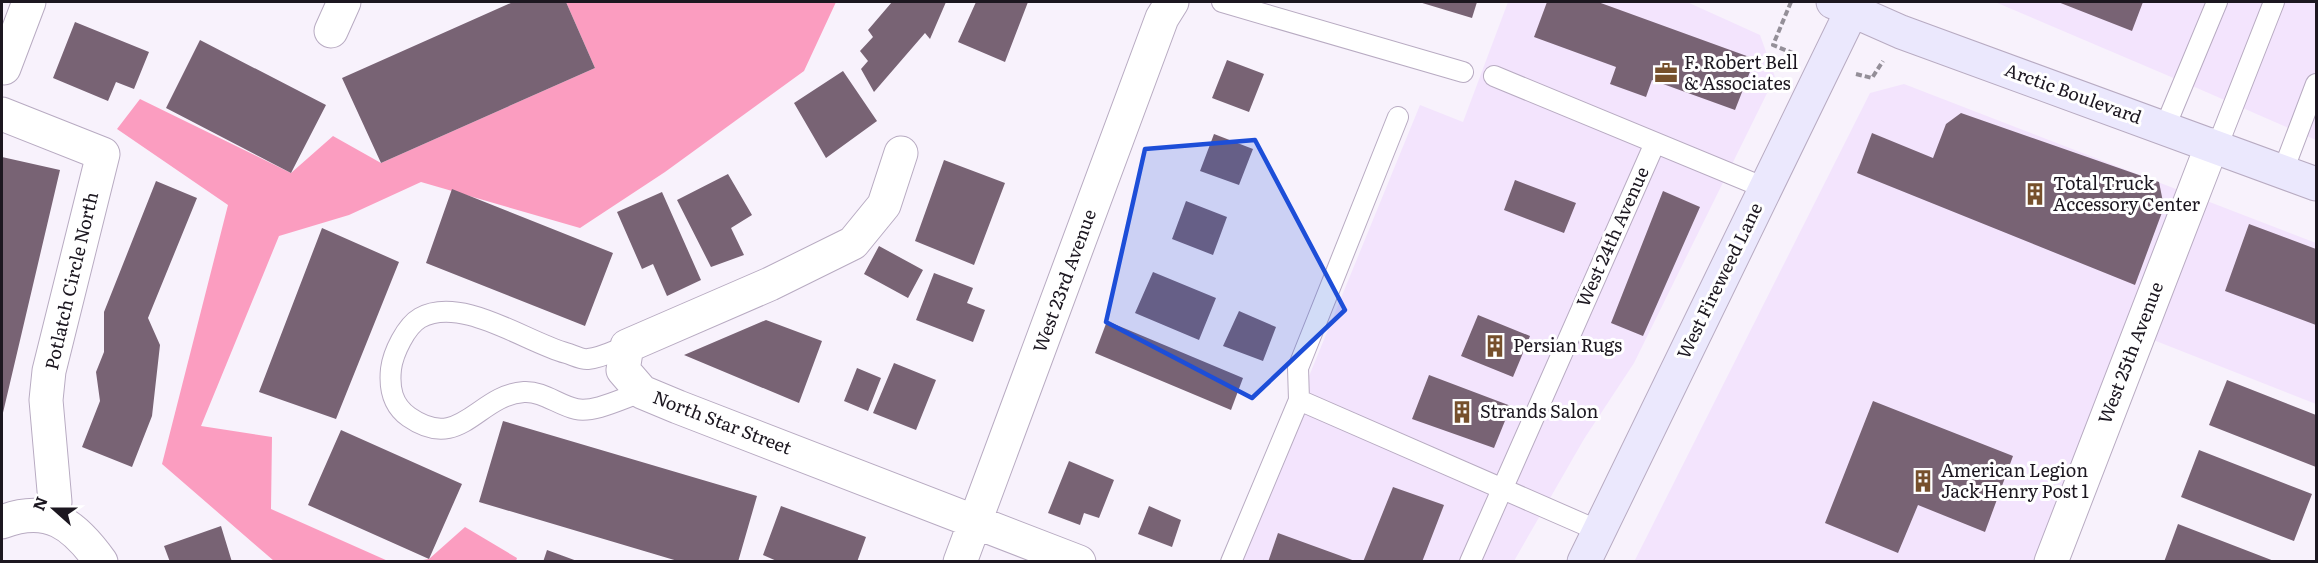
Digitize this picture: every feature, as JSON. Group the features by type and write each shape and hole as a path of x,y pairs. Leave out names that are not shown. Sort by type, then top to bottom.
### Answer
{"main road":[{"name":"Arctic Boulevard","path":"1846,5 1912,36 2316,184"},
{"name":"West Fireweed Lane","path":"1584,561 1765,188 1846,5"}],"street":[{"path":"4,68 28,2"},
{"path":"332,31 344,2"},
{"name":"West 23rd Avenue","path":"960,561 1162,18 1172,2"},
{"name":"Potlatch Circle North","path":"2,114 103,154 49,371 46,400 56,502 52,517"},
{"name":"West 25th Avenue","path":"2051,561 2215,146"},
{"path":"627,346 770,284 853,243 884,205 901,153"},
{"name":"North Star Street","path":"627,346 623,370 642,392 1079,561"},
{"path":"2,522 16,516 52,517 71,526 101,561"}],"lane":[{"path":"1222,2 1463,72"},
{"path":"2165,127 2217,2"},
{"path":"2215,146 2274,2"},
{"path":"1494,76 1765,188"},
{"path":"2283,171 2316,84"},
{"path":"1232,561 1299,400 1298,368 1398,117"},
{"name":"West 24th Avenue","path":"1470,561 1655,143"},
{"path":"627,346 588,359 558,351 471,315 439,313 419,319 401,340 392,365 390,390 401,411 418,423 440,430 458,426 501,398 524,392 546,396 576,409 590,408 642,392"},
{"path":"1299,400 1599,531"}],"path":[{"path":"1773,45 1791,2"}],"highlighted area":[{"path":"1255,140 1345,310 1252,398 1106,322 1145,149"}],"shaded area":[{"path":"566,2 836,2 804,71 665,172 580,228 421,182 349,215 279,236 201,426 272,437 271,509 388,561 274,561 162,464 228,205 117,129 140,99 291,173 333,136 381,163 595,68"},
{"path":"1508,2 1687,2 1760,35 1775,77 1634,363 1584,439 1514,561 1233,562 1420,105 1463,122"},
{"path":"1995,2 2316,2 2316,140 2197,88"},
{"path":"1904,84 2316,243 2316,404 2128,330 2036,561 1634,562 1870,93"},
{"path":"465,527 517,558 516,561 417,561 429,559"}],"building":[{"path":"513,2 566,2 595,68 381,163 342,78"},
{"path":"892,2 946,2 930,39 925,33 874,92 861,69 868,61 860,51 873,37 868,30"},
{"path":"976,2 1028,2 1005,62 958,42"},
{"path":"1419,2 1477,2 1472,18"},
{"path":"1547,2 1598,2 1755,59 1735,110 1652,80 1646,97 1610,84 1616,67 1534,37"},
{"path":"2058,2 2143,2 2132,31"},
{"path":"75,22 149,52 134,89 116,82 108,101 53,78"},
{"path":"200,40 326,105 291,173 166,108"},
{"path":"1227,60 1264,74 1249,112 1212,98"},
{"path":"843,71 877,121 826,158 794,103"},
{"name":"Total Truck Accessory Center","path":"1961,113 2159,182 2164,207 2135,285 1857,173 1872,133 1933,158 1946,124"},
{"path":"1214,134 1253,149 1239,185 1200,171"},
{"path":"2,157 60,170 2,417"},
{"path":"944,160 1005,183 974,265 915,241"},
{"path":"728,174 752,215 731,228 744,255 711,267 677,200"},
{"path":"1515,180 1576,203 1564,233 1504,210"},
{"path":"156,181 197,198 148,318 160,345 152,416 132,467 82,447 100,401 96,372 104,352 104,312"},
{"path":"452,189 613,253 585,326 426,263"},
{"path":"1663,191 1700,207 1643,336 1611,323"},
{"path":"662,192 701,280 667,296 653,264 642,269 617,212"},
{"path":"1186,201 1227,217 1213,255 1172,239"},
{"path":"2249,224 2316,249 2316,325 2225,291"},
{"path":"322,228 399,262 336,419 259,392"},
{"path":"879,246 923,270 908,298 864,274"},
{"path":"1153,272 1216,298 1199,340 1135,313"},
{"path":"934,273 973,288 967,303 985,310 973,342 916,320"},
{"path":"1239,311 1276,327 1263,361 1223,346"},
{"name":"Persian Rugs","path":"1478,315 1530,336 1513,377 1461,356"},
{"path":"766,320 822,341 799,403 684,355"},
{"path":"1107,321 1243,378 1231,410 1095,353"},
{"path":"894,363 936,380 916,430 873,413"},
{"path":"857,368 881,378 868,411 844,401"},
{"name":"Strands Salon","path":"1429,375 1511,406 1494,448 1412,419"},
{"path":"2227,380 2316,415 2316,467 2209,425"},
{"name":"American Legion Jack Henry Post 1","path":"1873,401 2013,456 1985,532 1918,505 1898,553 1825,523"},
{"path":"503,421 757,496 738,562 681,562 479,502"},
{"path":"341,430 462,484 429,559 308,505"},
{"path":"2199,450 2312,494 2294,541 2181,497"},
{"path":"1069,461 1114,480 1099,518 1084,513 1080,525 1048,513"},
{"path":"1393,487 1444,505 1422,562 1363,562"},
{"path":"781,506 866,537 857,562 779,562 763,555"},
{"path":"1149,506 1181,520 1172,547 1138,534"},
{"path":"2178,524 2274,561 2274,562 2164,562"},
{"path":"221,526 232,562 170,562 164,546"},
{"path":"1278,533 1355,561 1355,562 1268,562"},
{"path":"547,550 577,561 577,562 543,562"}],"place":[{"name":"F. Robert Bell & Associates","path":"1666,73"},
{"name":"Total Truck Accessory Center","path":"2035,194"},
{"name":"Persian Rugs","path":"1495,346"},
{"name":"Strands Salon","path":"1462,412"},
{"name":"American Legion Jack Henry Post 1","path":"1923,481"}]}
